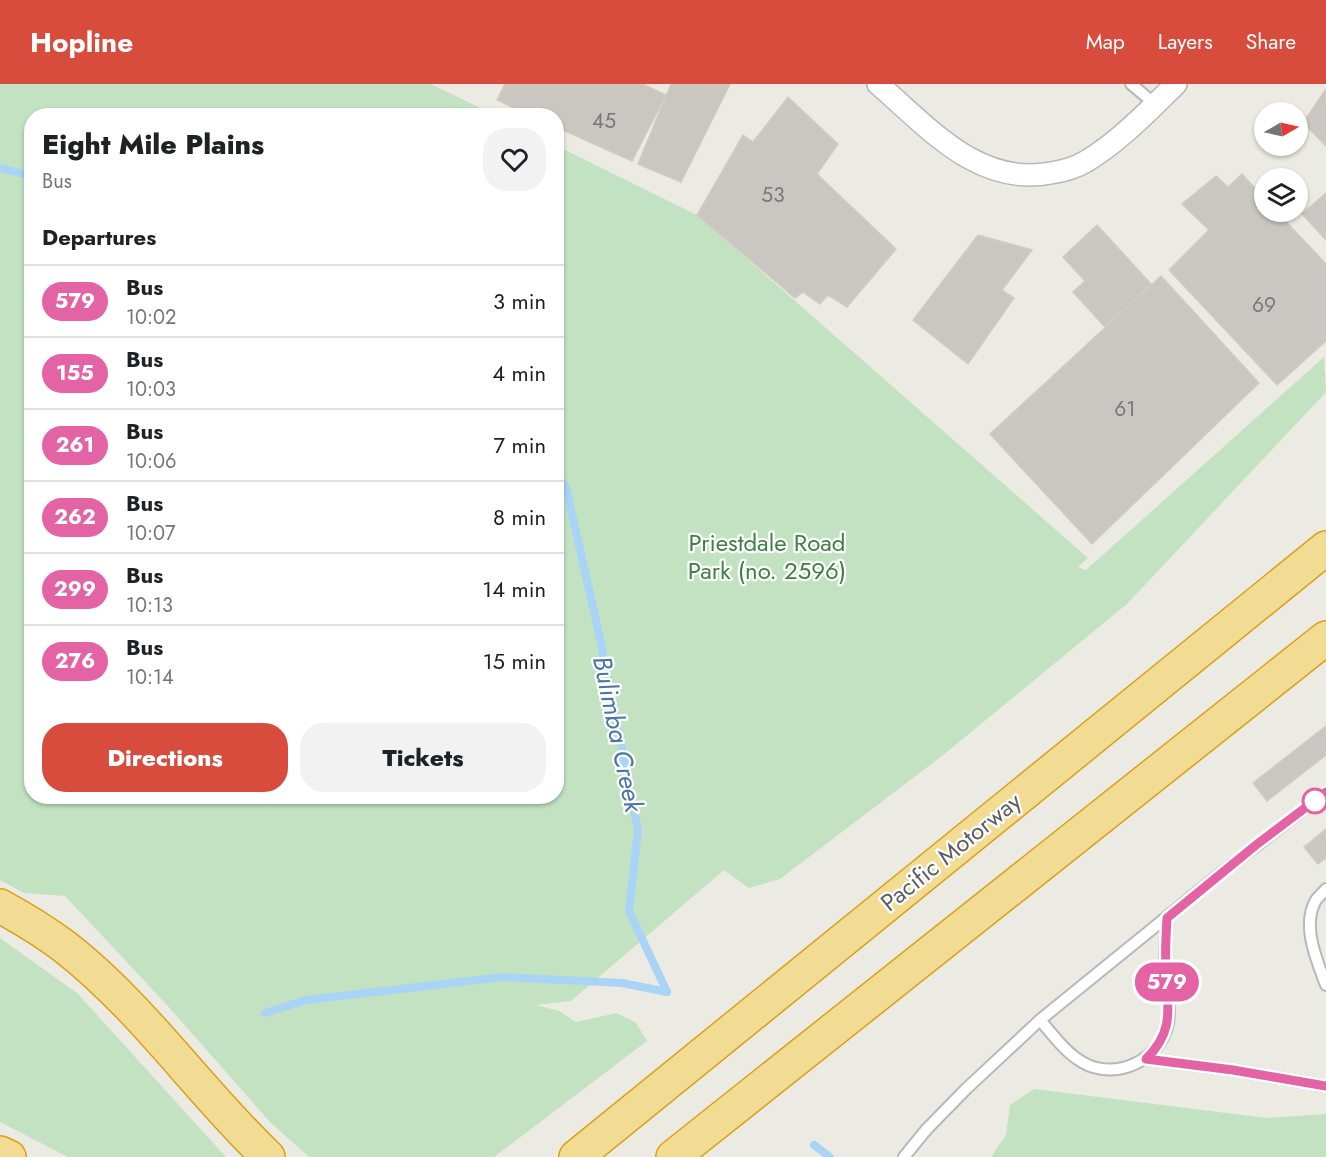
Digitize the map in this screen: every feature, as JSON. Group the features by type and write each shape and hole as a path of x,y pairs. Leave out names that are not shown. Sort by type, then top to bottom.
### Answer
{"highway":[{"name":"Pacific Motorway","path":"576,1157 1326,548"},
{"path":"673,1157 1326,638"},
{"path":"0,906 65,947 108,985 147,1025 242,1132 268,1157"},
{"path":"0,1153 9,1157"}],"street":[{"path":"878,84 946,144 987,168 1023,177 1065,171 1084,163 1106,148 1176,84"}],"lane":[{"path":"1131,84 1155,104"},
{"path":"904,1157 926,1130 966,1089 1040,1020 1264,839 1326,792"},
{"path":"1326,889 1316,900 1311,915 1312,942 1326,985"},
{"path":"1040,1020 1065,1049 1084,1064 1099,1069 1115,1069 1146,1059 1159,1044 1167,1025 1169,1011 1166,969 1167,918"},
{"path":"1146,1059 1233,1070 1326,1086"}],"green space":[{"name":"Priestdale Road Park (no. 2596)","path":"0,84 431,84 481,108 24,108 24,804 564,804 564,149 697,215 1088,558 1078,567 1086,570 1324,357 1326,392 1128,603 942,756 780,879 749,888 724,870 571,1001 536,1005 559,1011 576,1022 617,1013 636,1023 647,1041 494,1157 309,1157 270,1122 166,1004 65,896 24,893 0,880"},
{"path":"0,938 77,993 226,1157 68,1157 0,1122"},
{"path":"1034,1089 1266,1118 1326,1114 1326,1157 991,1157 1006,1135 1010,1105"}],"building":[{"path":"505,84 643,84 666,95 632,161 564,131 564,108 514,108 497,100"},
{"path":"671,84 730,84 681,182 638,164"},
{"path":"1326,89 1326,146 1308,128 1308,116"},
{"path":"788,97 838,144 817,174 896,249 847,307 828,295 820,304 803,292 795,298 697,215 743,135 753,142"},
{"path":"1242,174 1254,187 1254,222 1286,222 1326,264 1326,341 1277,385 1169,270 1209,230 1182,204 1216,176 1228,187"},
{"path":"1326,193 1326,240 1308,220 1308,209"},
{"path":"1097,225 1151,284 1105,327 1073,292 1085,281 1063,257"},
{"path":"978,235 1032,250 1002,290 1014,298 968,364 913,320"},
{"path":"1161,276 1259,383 1092,544 990,434"},
{"path":"1326,726 1326,755 1267,801 1253,783"},
{"path":"1326,829 1326,858 1318,864 1304,847"}],"waterway":[{"name":"Bulimba Creek","path":"0,168 24,174"},
{"name":"Bulimba Creek","path":"564,484 599,634 638,830 629,911 667,992"},
{"path":"265,1013 306,1000 503,977 622,983 667,992"},
{"name":"Bulimba Creek","path":"814,1145 830,1157"}],"bus line":[{"name":"579","path":"1326,792 1256,845 1167,918 1166,969 1169,1011 1167,1025 1155,1050 1146,1059 1200,1065 1326,1086"}]}
